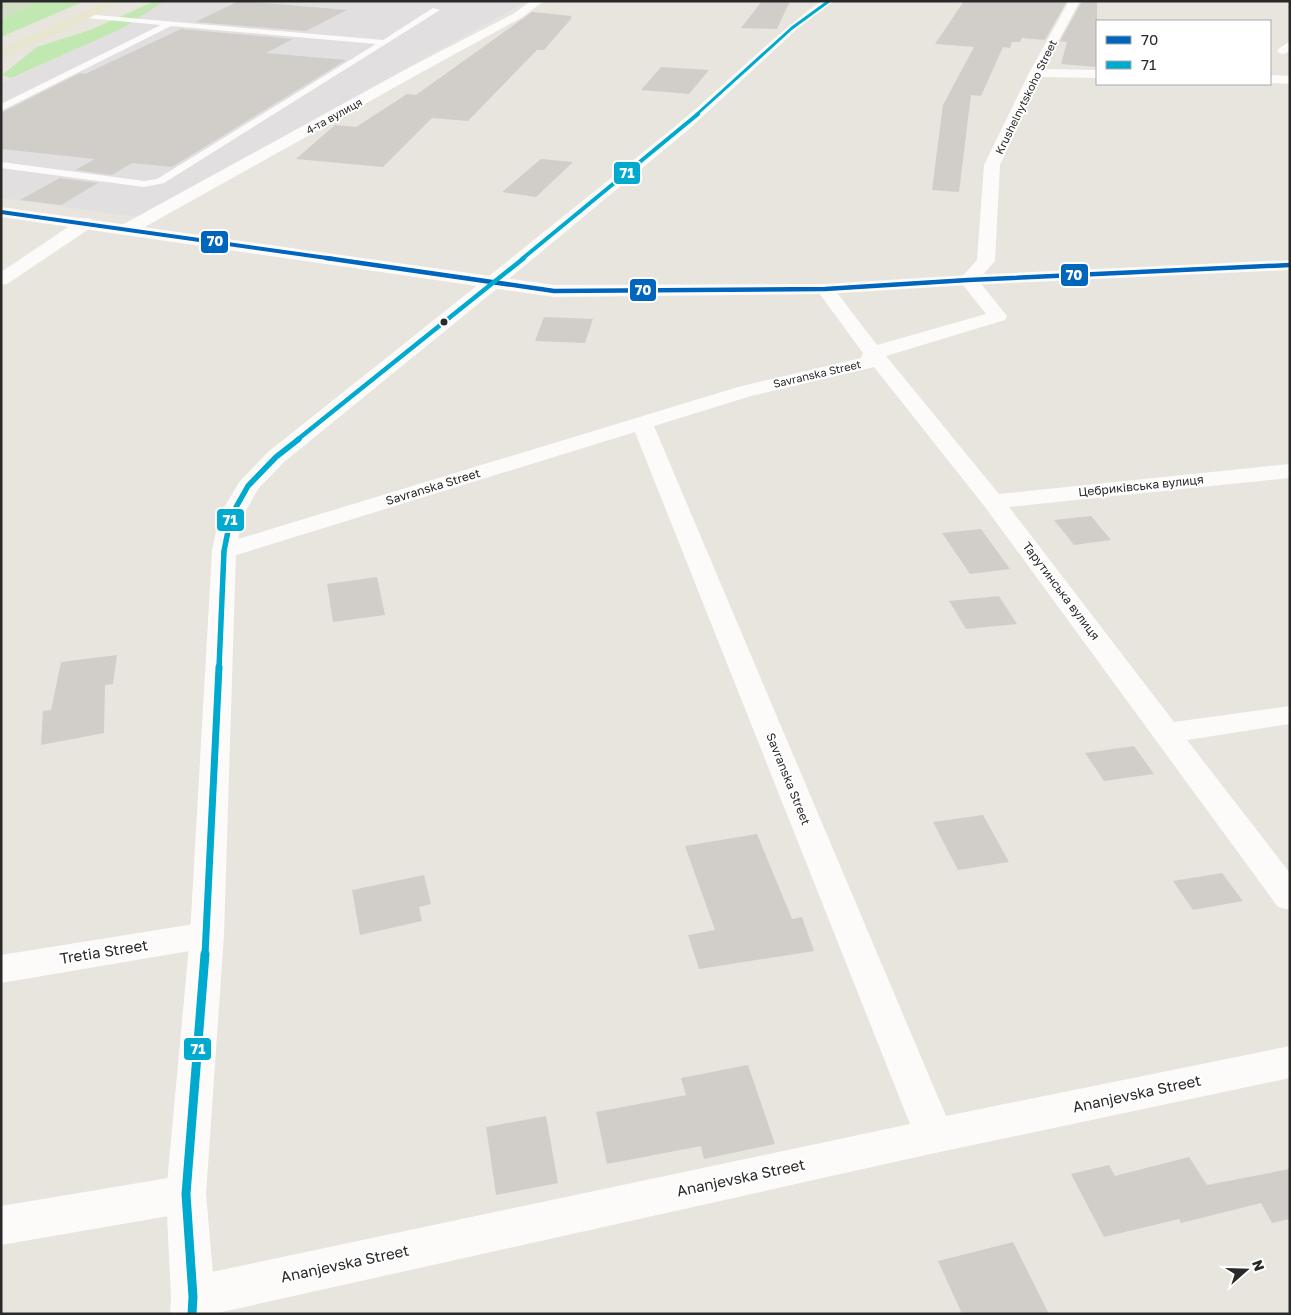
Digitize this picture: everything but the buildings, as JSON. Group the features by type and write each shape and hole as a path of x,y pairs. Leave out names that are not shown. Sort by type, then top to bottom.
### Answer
{"main road":[{"path":"1,44 94,1"},
{"path":"1,54 116,1"}],"street":[{"name":"4-та вулиця","path":"128,229 417,69 517,16 539,1"},
{"path":"193,1306 186,1194 207,935 224,551 231,516 248,486 276,457 493,283 683,127 792,28 828,1"},
{"name":"Krushelnytskoho Street","path":"968,280 986,261 992,165 1035,73 1075,1"},
{"path":"1035,73 1096,74"},
{"path":"1271,79 1290,80"},
{"path":"1,212 554,291 825,289 968,280 1290,265"},
{"path":"1,280 86,223"},
{"name":"Savranska Street","path":"224,551 745,391 870,362 873,352 998,316 968,280"},
{"name":"Тарутинська вулиця","path":"825,289 993,502 1290,898"},
{"name":"Savranska Street","path":"642,422 935,1136"},
{"name":"Цебриківська вулиця","path":"993,502 1290,471"},
{"path":"1168,733 1290,714"},
{"name":"Tretia Street","path":"1,969 207,935"},
{"name":"Ananjevska Street","path":"193,1306 935,1136 1290,1062"},
{"path":"1,1226 186,1194"}],"lane":[{"path":"1,165 144,184 160,181 436,10"},
{"path":"87,16 385,42"},
{"path":"1,108 170,23"}],"shaded area":[{"path":"163,1 528,1 137,217 1,198 1,83 121,29"}],"green space":[{"path":"1,1 40,1 1,20"},
{"path":"40,1 85,1 1,37 1,20"},
{"path":"153,2 163,2 121,29 11,78 2,75 37,47 90,30"}],"transit line":[{"name":"71","path":"192,1314 193,1297 186,1194 207,935 224,551 231,516 248,486 276,457 493,283 683,127 792,28 829,1"},
{"name":"70","path":"1,212 554,291 825,289 968,280 1290,265"}]}
